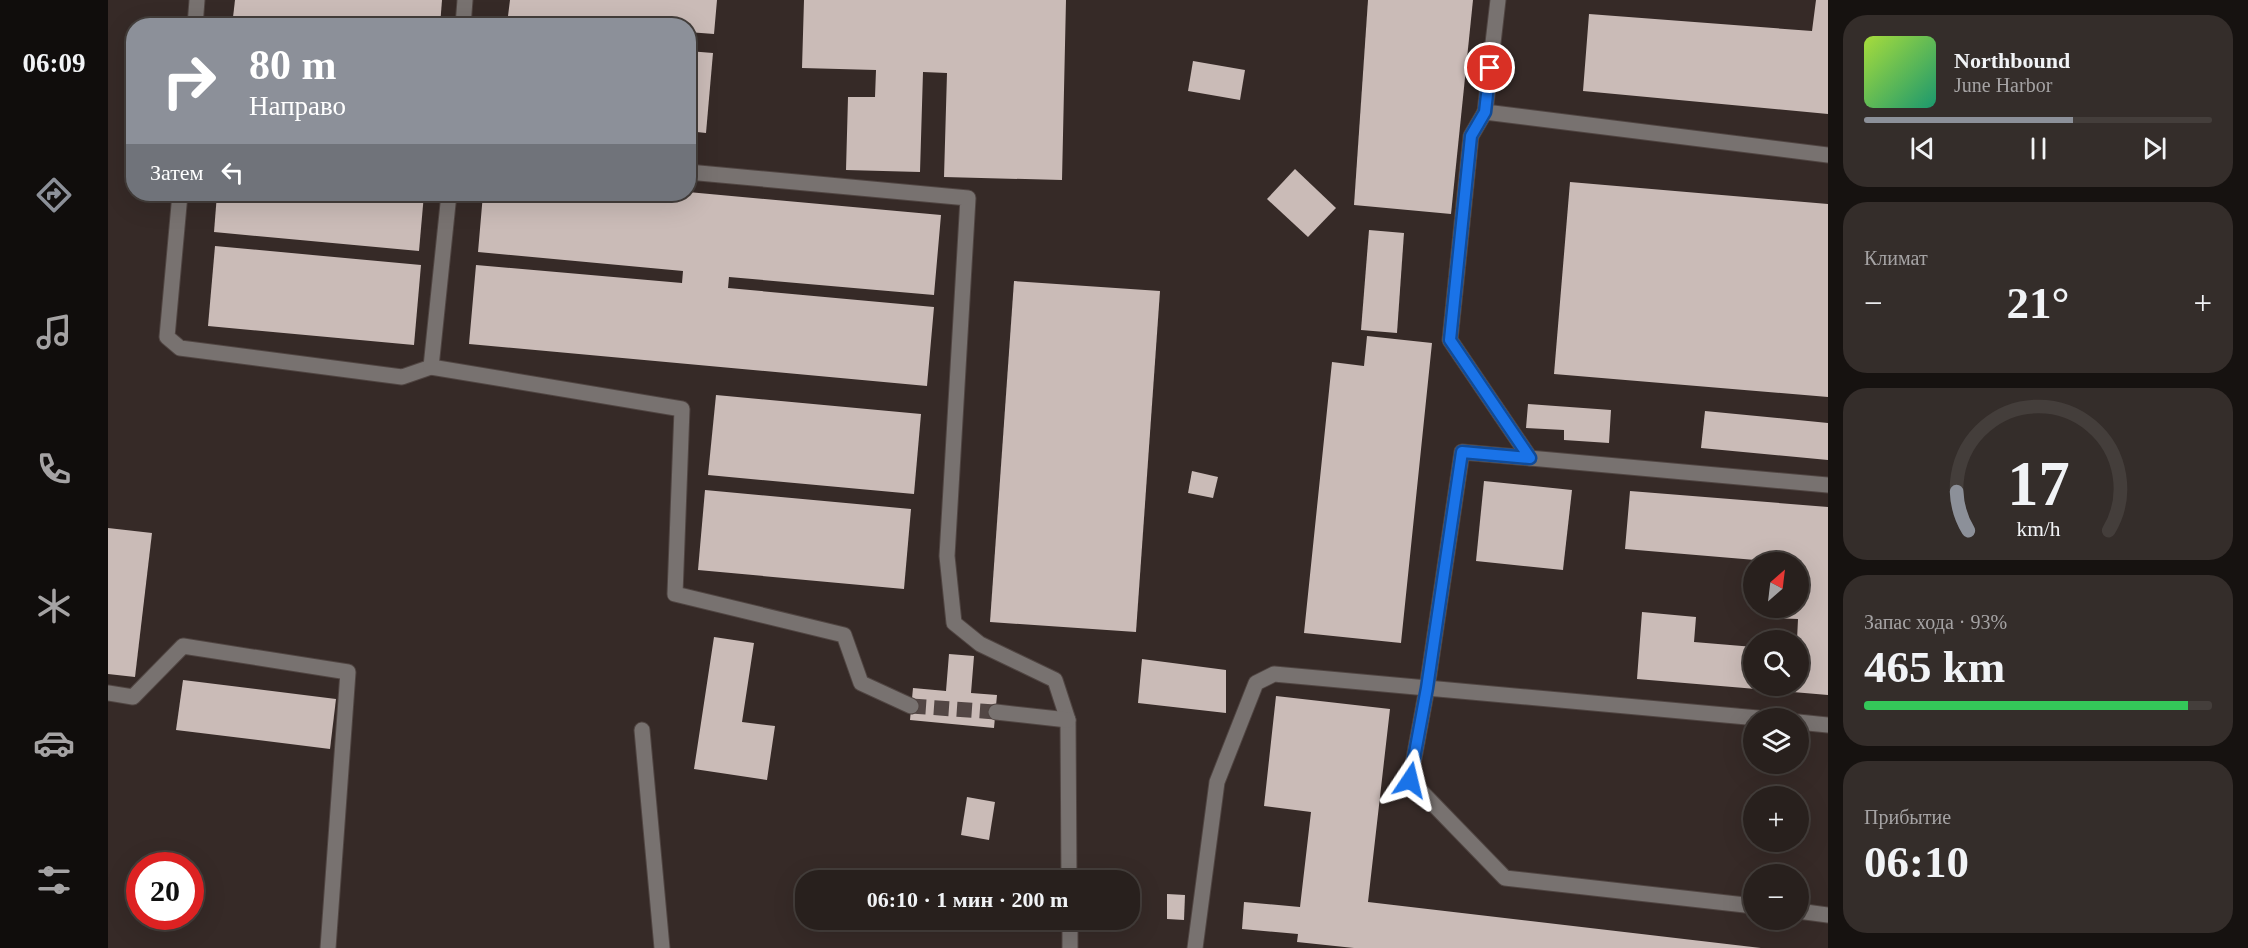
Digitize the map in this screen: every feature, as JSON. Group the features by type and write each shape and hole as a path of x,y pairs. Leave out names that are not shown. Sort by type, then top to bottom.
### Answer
{"lane":[{"path":"196,18 197,0"},
{"path":"464,18 465,0"},
{"path":"1498,0 1485,112 1471,136 1450,340 1530,458"},
{"path":"1485,112 1828,155"},
{"path":"696,173 968,198 947,556 954,623 980,644 1055,680 1068,720 1069,870"},
{"path":"179,201 167,337 180,348 402,377 431,367 682,409 675,594 844,635 861,683 911,706"},
{"path":"431,367 448,201"},
{"path":"1743,905 1505,878 1410,780 1427,688 1462,452 1828,485"},
{"path":"108,693 133,697 183,646 348,672 328,948"},
{"path":"1195,948 1217,782 1256,683 1274,674 1743,717"},
{"path":"996,712 1068,720"},
{"path":"1809,723 1828,725"},
{"path":"642,730 662,948"},
{"path":"1809,912 1828,915"},
{"path":"1070,930 1070,948"}],"building":[{"path":"235,0 442,0 441,18 233,18"},
{"path":"510,0 717,0 714,34 696,33 696,18 508,16"},
{"path":"804,0 1066,0 1062,180 944,177 947,73 923,72 920,172 846,170 848,97 875,97 876,70 802,68"},
{"path":"1368,0 1473,0 1451,214 1354,205"},
{"path":"1816,0 1828,0 1828,114 1583,91 1589,14 1812,31"},
{"path":"696,52 713,53 706,133 696,132"},
{"path":"1193,61 1245,70 1240,100 1188,91"},
{"path":"1295,169 1336,208 1308,237 1267,199"},
{"path":"1570,182 1828,204 1828,397 1554,374"},
{"path":"696,193 941,215 934,295 729,277 728,288 934,307 927,386 469,344 476,265 682,283 683,271 478,252 482,201 696,201"},
{"path":"216,201 423,201 419,251 214,232"},
{"path":"1369,230 1404,233 1397,333 1361,330"},
{"path":"215,246 421,265 414,345 208,326"},
{"path":"1014,281 1160,291 1136,632 990,622"},
{"path":"1367,336 1432,343 1401,643 1304,633 1332,362 1364,366"},
{"path":"716,395 921,414 914,494 708,475"},
{"path":"1528,404 1611,410 1609,443 1564,440 1564,430 1526,428"},
{"path":"1705,411 1828,423 1828,460 1701,448"},
{"path":"1192,471 1218,477 1213,498 1188,493"},
{"path":"1484,481 1572,490 1563,570 1476,561"},
{"path":"705,490 911,509 904,589 698,570"},
{"path":"1630,491 1828,507 1828,695 1809,693 1809,630 1797,630 1798,619 1774,618 1809,618 1809,552 1743,552 1743,559 1625,549"},
{"path":"108,528 152,533 135,677 108,674"},
{"path":"1642,612 1696,617 1694,642 1743,646 1743,688 1637,679"},
{"path":"714,637 754,643 742,722 775,726 767,780 694,769"},
{"path":"949,654 974,656 971,693 997,695 994,728 910,720 913,688 946,691"},
{"path":"1142,659 1226,670 1226,713 1138,703"},
{"path":"183,680 336,699 330,749 176,730"},
{"path":"1276,696 1390,709 1368,902 1761,948 1354,948 1297,942 1298,934 1242,929 1244,902 1300,907 1311,812 1264,806"},
{"path":"967,797 995,802 989,840 961,835"},
{"path":"1167,894 1185,895 1184,920 1167,919"}],"tunnel":[{"path":"911,706 996,712"}],"route":[{"path":"1410,780 1427,688 1462,452 1530,458 1450,340 1471,136 1485,112 1490,68"}]}
